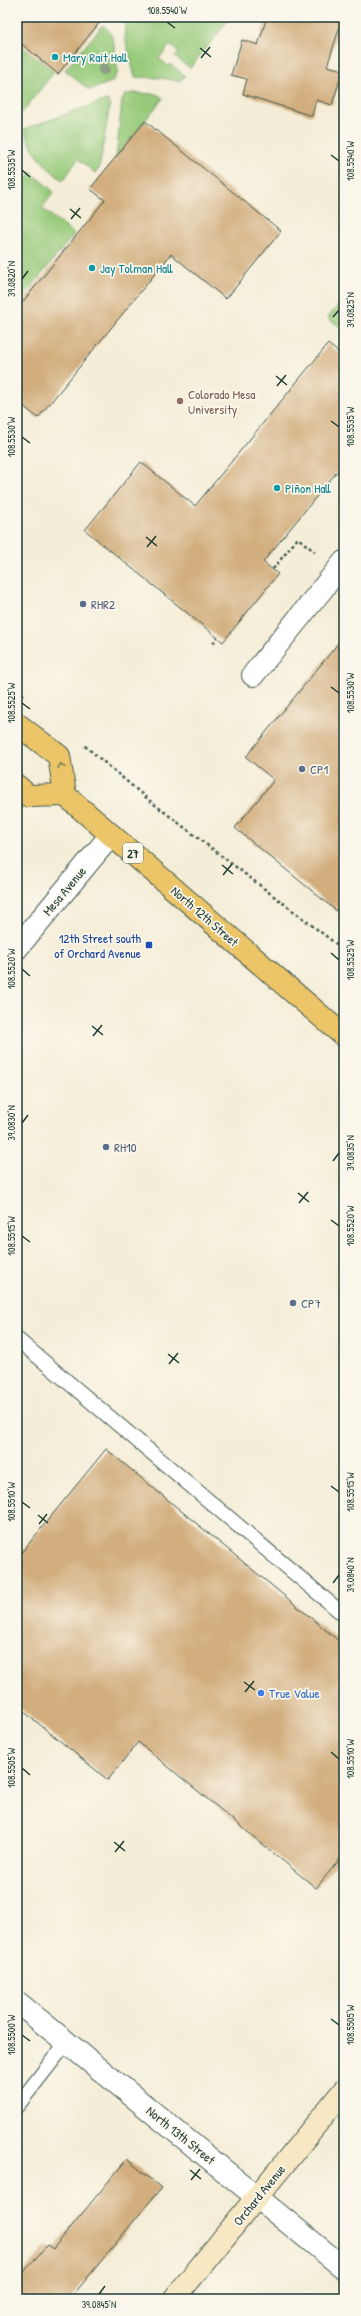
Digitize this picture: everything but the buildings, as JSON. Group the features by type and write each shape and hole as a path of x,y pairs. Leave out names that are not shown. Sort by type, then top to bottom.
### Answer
{"main road":[{"path":"17,724 59,756 65,795 28,796 17,786"},
{"name":"North 12th Street","path":"65,795 344,1036"}],"street":[{"path":"253,675 341,566"},
{"name":"Mesa Avenue","path":"17,948 111,834"},
{"name":"North 13th Street","path":"17,2002 344,2268"},
{"name":"Orchard Avenue","path":"174,2299 258,2198 344,2090"}],"lane":[{"path":"17,1339 344,1615"},
{"path":"17,2106 67,2042"}],"path":[{"path":"273,570 298,538 341,566"},
{"path":"213,643 217,638"},
{"path":"83,744 150,801 344,950"}],"green space":[{"path":"125,17 231,17 190,68 175,57 179,52 170,45 159,58 168,66 170,64 185,76 179,81 161,78 135,77 125,38"},
{"path":"103,25 108,30 113,41 118,73 112,82 89,90 65,70"},
{"path":"17,43 54,72 20,115 17,115"},
{"path":"132,93 156,94 163,98 116,157 122,101 125,95"},
{"path":"106,100 109,101 110,104 99,169 95,173 78,159 63,181 39,158 24,129"},
{"path":"31,172 54,192 42,208 74,234 17,305 17,193"},
{"path":"344,298 344,330 328,318"}],"place":[{"name":"Mary Rait Hall","path":"55,57"},
{"name":"Jay Tolman Hall","path":"92,268"},
{"name":"Colorado Mesa University","path":"180,401"},
{"name":"Piñon Hall","path":"277,488"},
{"name":"RHR2","path":"83,604"},
{"name":"CP1","path":"302,769"},
{"name":"12th Street south of Orchard Avenue","path":"149,945"},
{"name":"RH10","path":"106,1147"},
{"name":"CP7","path":"293,1303"},
{"name":"True Value","path":"261,1693"}]}
